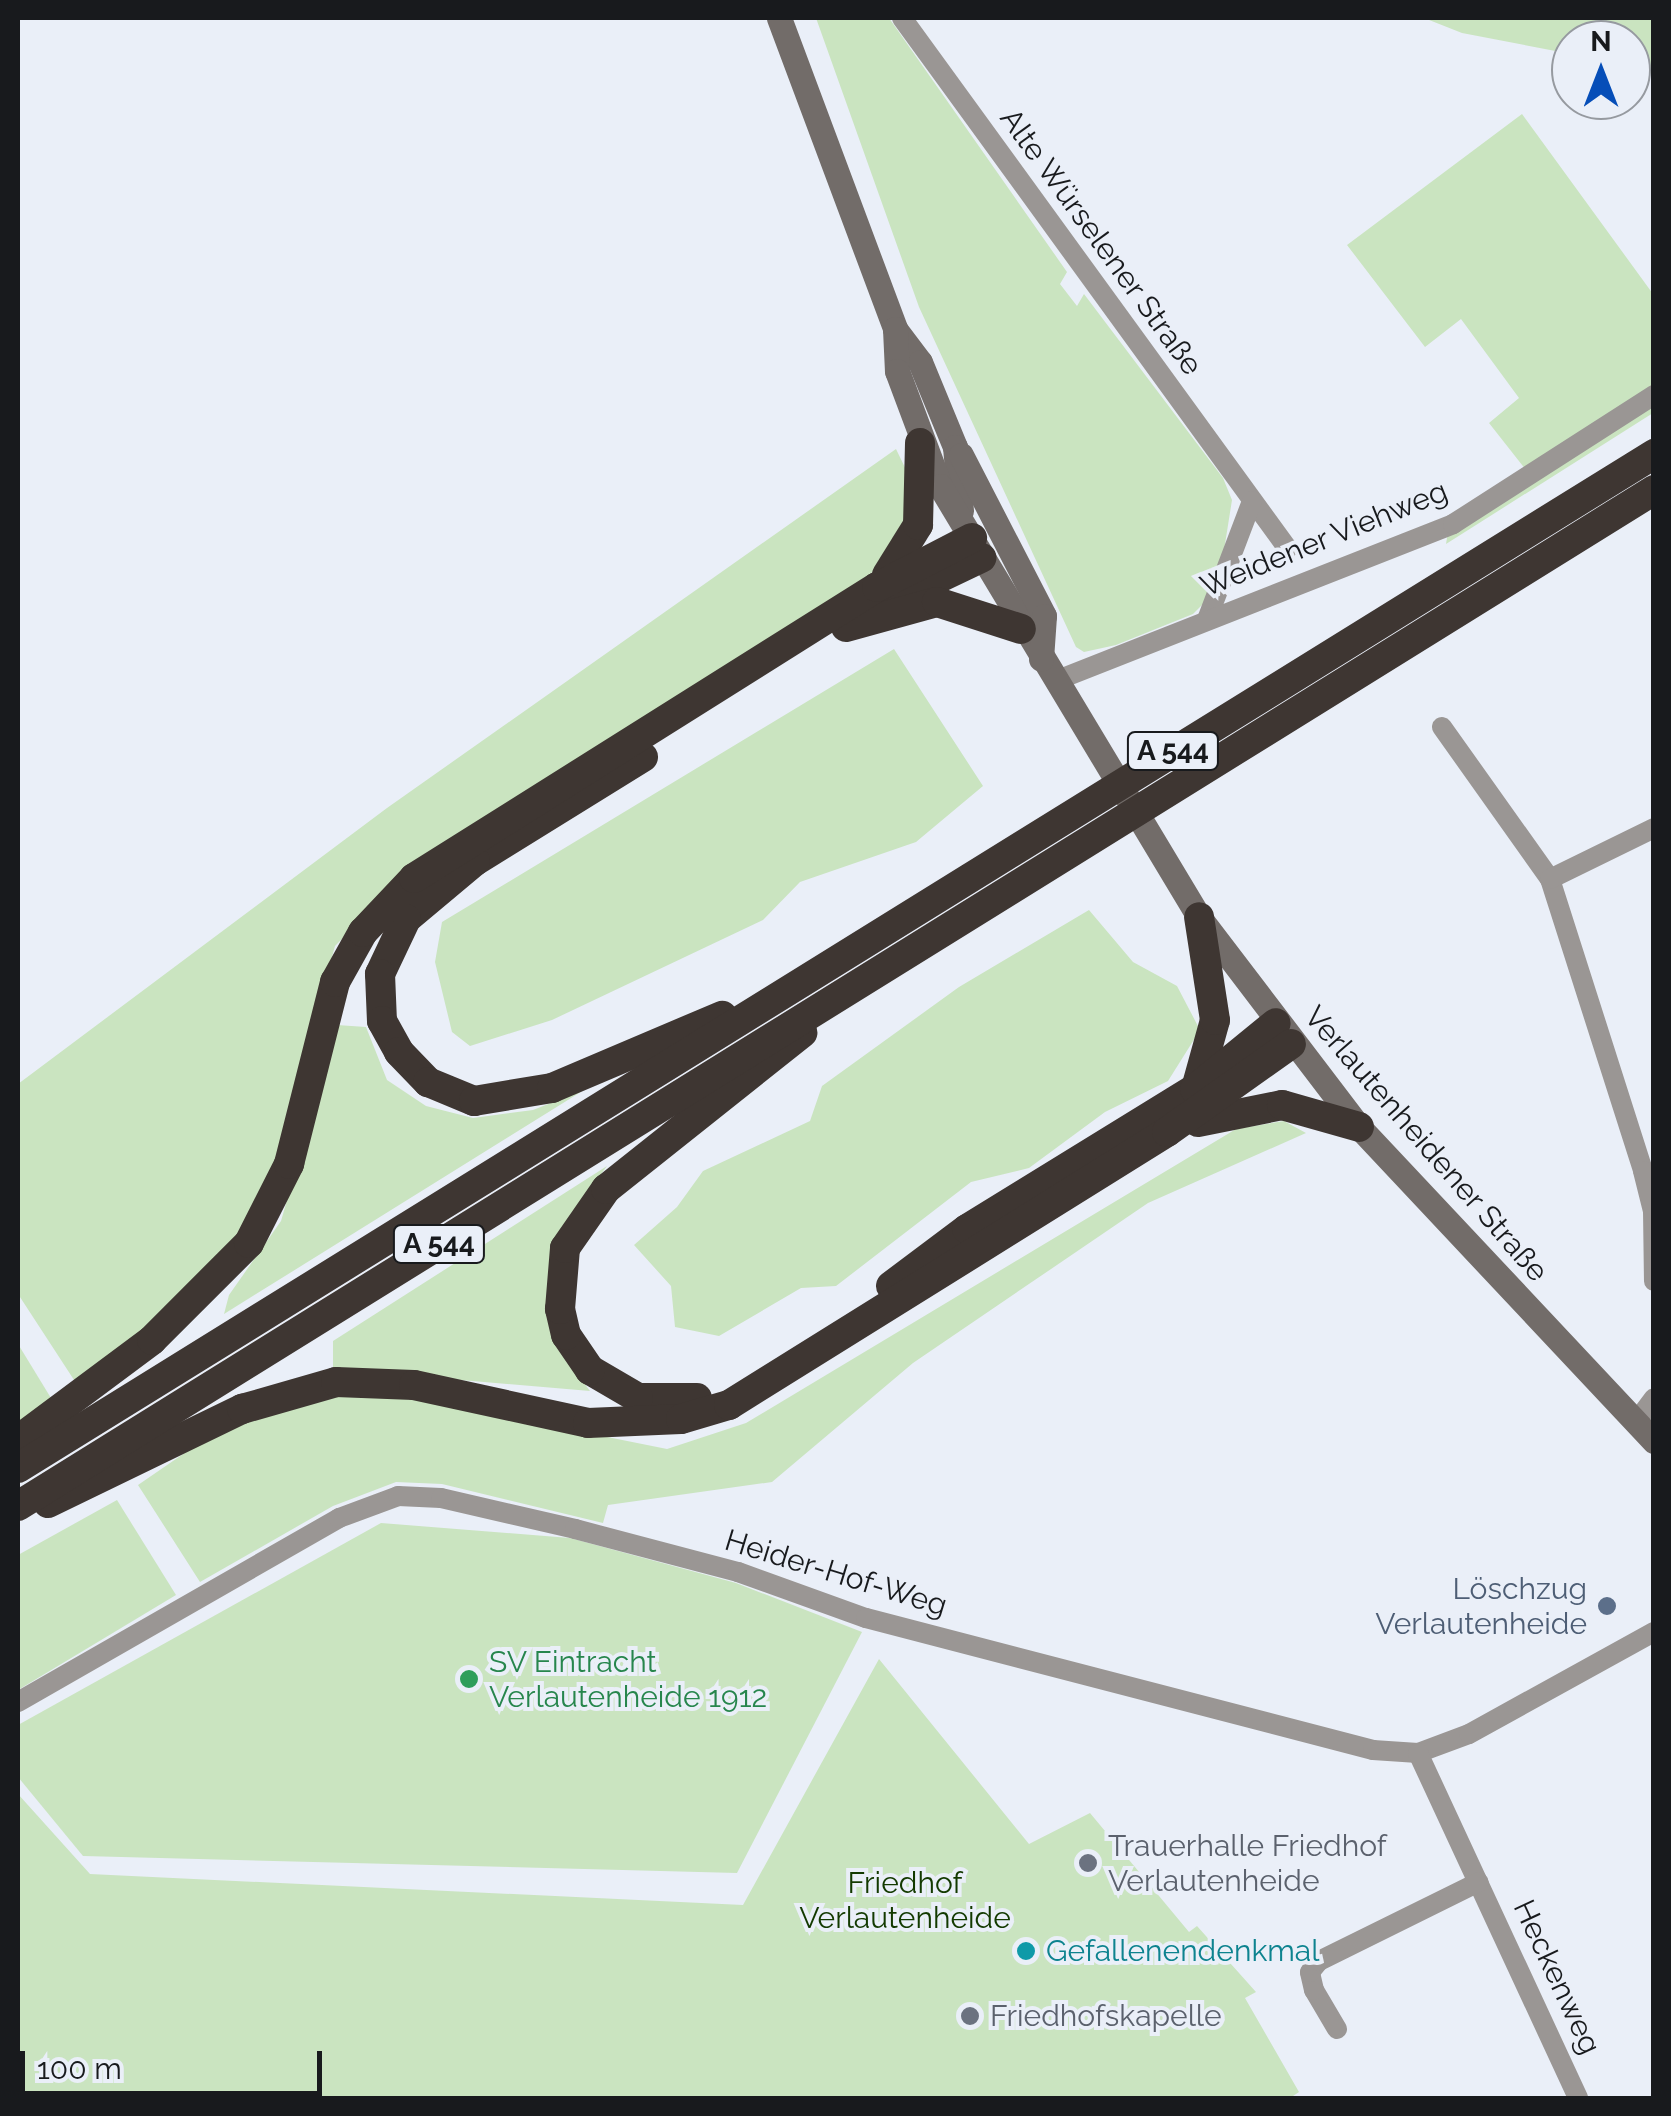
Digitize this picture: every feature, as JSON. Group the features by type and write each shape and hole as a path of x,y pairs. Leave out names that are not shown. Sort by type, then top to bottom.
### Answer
{"highway":[{"path":"877,587 918,525 920,443"},
{"name":"A 544","path":"18,1468 1654,454"},
{"name":"A 544","path":"18,1506 1654,490"},
{"path":"18,1440 152,1340 249,1243 289,1164 335,982 363,932 403,888 438,860 877,587 971,536"},
{"path":"770,1000 676,1031 552,1088 474,1101 428,1082 412,1068 389,1036 378,999 385,952 433,892 846,627 971,536"},
{"path":"846,627 937,602 1021,628"},
{"path":"1195,1089 1215,1020 1199,917"},
{"path":"860,981 760,1071 606,1189 582,1217 561,1266 560,1309 573,1348 604,1383 638,1398 690,1400 765,1371 828,1334 968,1229 1283,1034"},
{"path":"18,1516 242,1409 336,1382 414,1385 588,1422 655,1422 717,1409 831,1346 1167,1132 1283,1034"},
{"path":"1167,1132 1282,1105 1359,1127"}],"main road":[{"name":"Verlautenheidener Straße","path":"779,18 895,329 920,362 955,447 971,536"},
{"name":"Verlautenheidener Straße","path":"895,329 897,371 920,443 1021,628 1199,917 1283,1034 1359,1127 1645,1432"},
{"path":"955,447 977,476 1044,616 1048,670"}],"street":[{"name":"Alte Würselener Straße","path":"902,18 1288,549"},
{"name":"Weidener Viehweg","path":"1048,670 1208,618 1454,524 1654,395"},
{"path":"1208,618 1252,501"},
{"path":"1442,727 1550,879 1653,1211 1654,1281"},
{"path":"1550,879 1654,828"},
{"path":"1645,1432 1654,1398"},
{"name":"Heider-Hof-Weg","path":"18,1702 339,1518 398,1496 440,1498 575,1529 738,1572 866,1618 1338,1742 1418,1753 1485,1726 1654,1632"},
{"name":"Heckenweg","path":"1418,1753 1578,2098"},
{"name":"Heckenweg","path":"1337,2029 1314,1990 1310,1972 1319,1961 1480,1882"}],"green space":[{"path":"816,18 889,18 1067,272 1060,284 1077,306 1084,294 1223,478 1232,500 1222,563 1212,595 1193,614 1116,645 1084,652 1076,647 919,307"},
{"path":"1424,18 1653,18 1653,74 1651,20 1551,20 1551,50 1462,33"},
{"path":"1522,114 1653,294 1653,413 1446,544 1450,520 1526,470 1489,423 1519,398 1461,319 1425,347 1347,245"},
{"path":"896,449 912,482 902,544 831,611 403,877 335,946 271,1178 228,1256 159,1326 76,1383 18,1294 18,1084 387,808"},
{"path":"894,649 983,786 916,842 800,882 763,920 552,1020 470,1046 452,1032 435,962 442,922"},
{"path":"1089,910 1133,962 1177,986 1200,1030 1168,1081 1105,1112 1029,1168 971,1182 836,1286 801,1288 719,1336 675,1327 671,1286 634,1245 677,1207 703,1171 810,1121 822,1086 959,987"},
{"path":"337,1025 366,1027 387,1080 426,1106 473,1118 533,1110 584,1090 224,1314 229,1295 281,1221"},
{"path":"1284,1121 1306,1133 1148,1203 913,1363 772,1482 608,1505 603,1523 442,1484 396,1482 333,1506 200,1582 138,1485 224,1426 315,1396 403,1396 667,1449 746,1423 1236,1129"},
{"path":"607,1166 570,1215 563,1355 590,1391 333,1369 333,1341"},
{"path":"18,1344 54,1403 18,1429"},
{"path":"117,1500 176,1595 18,1690 18,1555"},
{"name":"SV Eintracht Verlautenheide 1912","path":"381,1523 570,1538 736,1583 862,1632 737,1873 83,1856 18,1777 18,1725"},
{"name":"Friedhof Verlautenheide","path":"879,1659 1029,1844 1090,1813 1189,1932 1197,1926 1256,1992 1245,1998 1299,2092 1290,2098 18,2098 18,1794 90,1874 743,1905"}],"place":[{"name":"Löschzug Verlautenheide","path":"1607,1606"},
{"name":"SV Eintracht Verlautenheide 1912","path":"469,1679"},
{"name":"Trauerhalle Friedhof Verlautenheide","path":"1088,1863"},
{"name":"Gefallenendenkmal","path":"1026,1951"},
{"name":"Friedhofskapelle","path":"970,2016"}]}
